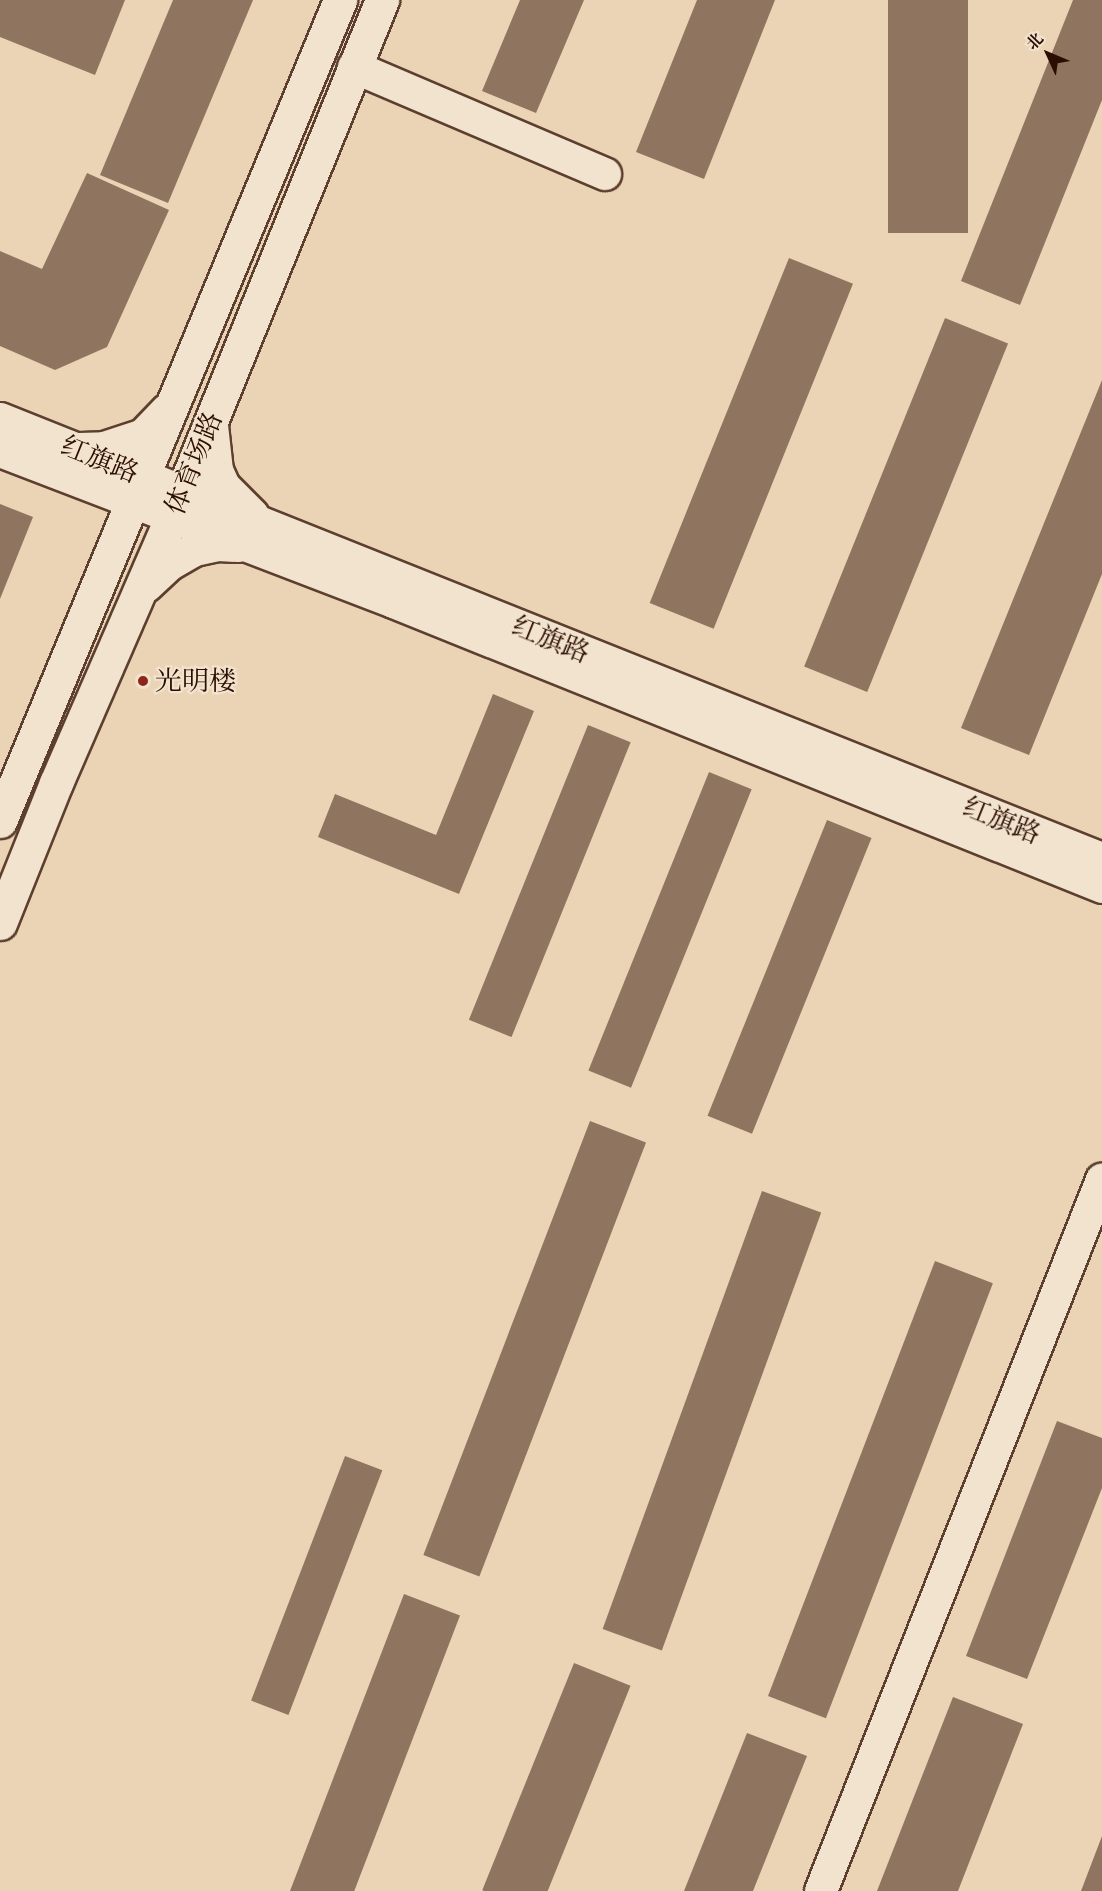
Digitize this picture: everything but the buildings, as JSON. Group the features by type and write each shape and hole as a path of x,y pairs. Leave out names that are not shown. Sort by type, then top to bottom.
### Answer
{"main road":[{"name":"体育场路","path":"0,923 56,783 136,599 161,491 175,399 340,0"},
{"name":"体育场路","path":"0,821 161,491 212,417 382,0"},
{"path":"70,462 142,435 156,424 175,399"},
{"path":"136,599 156,574 194,549 263,538 250,513 223,486 212,455 212,417"},
{"name":"红旗路","path":"0,419 70,462"},
{"name":"红旗路","path":"0,450 70,462 161,491 263,538 1102,886"},
{"name":"红旗路","path":"263,538 1102,859"}],"street":[{"path":"354,67 605,174"},
{"path":"821,1891 1102,1180"}],"place":[{"name":"光明楼","path":"143,681"}]}
